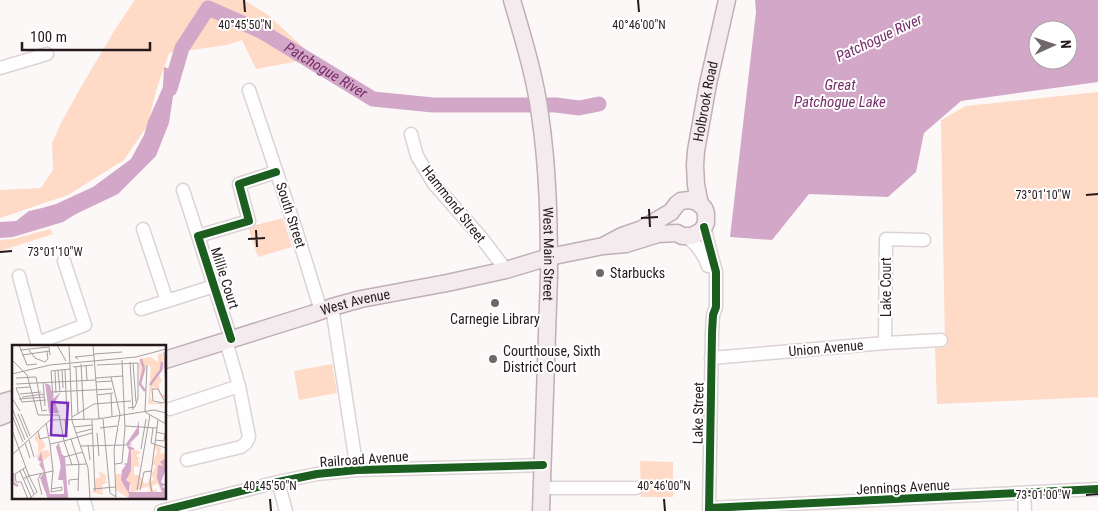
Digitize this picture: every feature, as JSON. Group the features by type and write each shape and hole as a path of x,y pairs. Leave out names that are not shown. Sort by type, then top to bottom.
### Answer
{"main road":[{"name":"West Main Street","path":"512,0 525,43 537,98 546,179 549,257 541,511"},
{"name":"Holbrook Road","path":"676,206 688,185 688,151 697,98 718,0"},
{"name":"Holbrook Road","path":"704,227 706,213 700,204 696,185 696,151 708,84 727,0"},
{"path":"603,246 622,236 642,229 676,206 689,200 700,204"},
{"path":"676,206 670,221 674,230 682,235"},
{"path":"549,257 603,246 626,244 658,234 697,234 704,227"},
{"name":"West Avenue","path":"166,360 361,299 506,270 549,257"},
{"path":"0,416 12,412"}],"street":[{"path":"0,68 47,54"},
{"name":"South Street","path":"249,90 276,172 327,309 357,470"},
{"name":"Hammond Street","path":"410,134 417,156 434,184 480,236 506,270"},
{"name":"Millie Court","path":"198,236 249,221 239,184 276,172"},
{"name":"Millie Court","path":"182,190 214,286 229,340 249,436 246,443 241,447 187,460"},
{"path":"704,227 716,272 716,307 713,315"},
{"path":"143,229 167,301"},
{"path":"682,235 700,250 707,263 709,273 709,307 713,315"},
{"name":"Lake Court","path":"885,343 886,239 924,240"},
{"path":"19,276 38,345 85,325 64,261"},
{"name":"Millie Court","path":"141,309 214,286"},
{"name":"Lake Street","path":"709,510 713,315"},
{"name":"Union Avenue","path":"711,358 941,340"},
{"path":"170,410 239,386"},
{"name":"Railroad Avenue","path":"161,511 201,506 278,482 317,474 357,470 543,465"},
{"path":"278,482 286,511"},
{"path":"541,488 636,488"},
{"name":"Jennings Avenue","path":"709,510 1098,489"},
{"path":"1024,493 1025,511"},
{"path":"83,498 87,511"}],"shaded area":[{"path":"135,0 244,0 268,15 315,58 256,69 242,40 227,45 169,53 147,126 124,160 68,195 0,218 0,190 41,188 53,170 52,143 61,123 116,28"},
{"path":"1098,92 1098,397 937,404 935,348 945,347 941,120 966,106"},
{"path":"283,218 292,247 258,257 248,227"},
{"path":"50,229 53,234 0,251 0,240 13,239"},
{"path":"332,364 337,393 299,400 294,371"},
{"path":"640,461 673,462 673,497 641,497"}],"water":[{"name":"Great Patchogue Lake","path":"755,0 1098,0 1098,82 961,101 924,133 916,172 888,197 809,194 772,240 730,237 756,12"},
{"path":"164,67 175,71 175,83 169,123 156,156 118,194 63,222 13,237 0,238 0,222 16,221 29,211 56,204 93,187 131,159 144,135 163,87"}],"waterway":[{"name":"Patchogue River","path":"170,89 182,48 208,8 261,31 373,99 433,105 556,105 579,108 599,104"}],"cycle path":[{"path":"231,339 198,236 249,221 239,184 276,172"},
{"path":"704,227 716,272 716,307 713,315 712,333 709,511"},
{"path":"161,511 317,474 357,470 543,465"},
{"path":"709,508 1098,489"}],"place":[{"name":"Starbucks","path":"600,273"},
{"name":"Carnegie Library","path":"495,303"},
{"name":"Courthouse, Sixth District Court","path":"493,359"}]}
